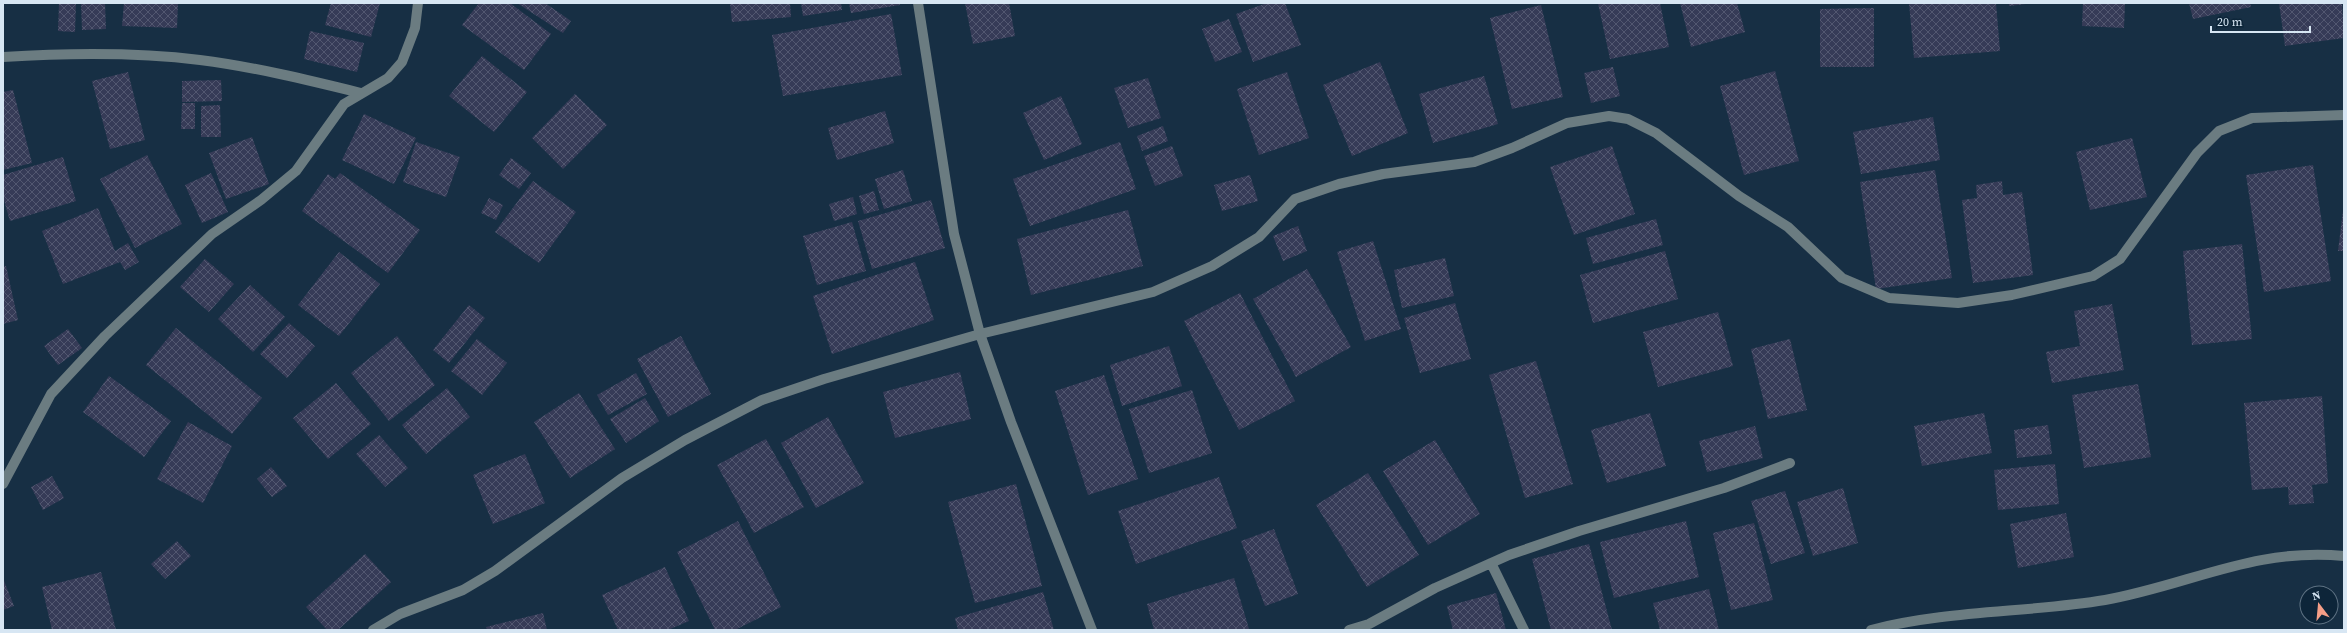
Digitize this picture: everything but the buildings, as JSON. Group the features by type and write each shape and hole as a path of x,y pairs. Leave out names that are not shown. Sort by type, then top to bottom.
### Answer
{"street":[{"path":"3,484 51,394 105,336 212,234 261,200 296,170 344,104 361,92 388,78 402,62 415,28 418,3"},
{"path":"918,3 954,234 980,334 1011,422 1092,630"},
{"path":"3,57 76,53 200,60 284,74 361,92"},
{"path":"373,630 400,614 440,600 470,586 495,571 622,478 685,440 762,400 824,379 980,334 1152,292 1212,266 1259,237 1295,199 1338,184 1383,174 1474,162 1512,148 1567,123 1609,116 1628,119 1656,133 1739,196 1788,227 1842,278 1890,298 1958,303 2012,295 2093,276 2120,259 2197,153 2219,131 2252,118 2344,115"},
{"path":"1349,630 1369,624 1435,588 1491,563 1579,531 1724,488 1790,463"},
{"path":"1871,630 1899,623 1952,615 2105,600 2168,586 2230,566 2268,558 2302,554 2344,556"},
{"path":"1491,563 1524,630"}]}
